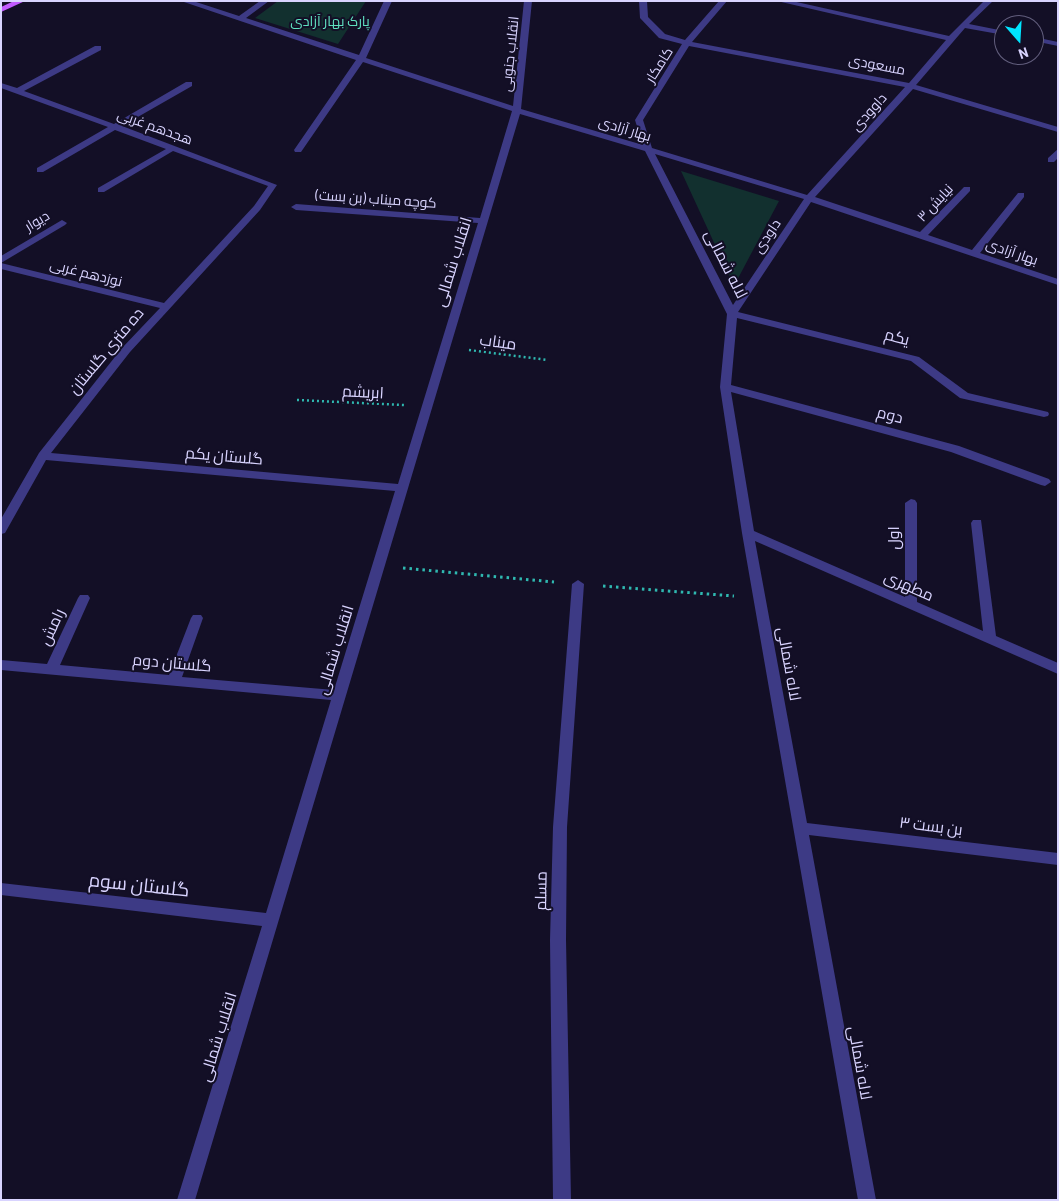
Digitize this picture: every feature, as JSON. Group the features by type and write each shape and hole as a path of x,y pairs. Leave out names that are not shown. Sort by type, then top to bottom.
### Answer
{"main road":[{"path":"1,10 21,1"}],"street":[{"name":"بهار آزادی","path":"185,1 517,110 809,198 1058,282"},
{"path":"240,19 265,1"},
{"path":"298,150 361,59 388,1"},
{"name":"انقلاب جنوبی","path":"517,110 528,1"},
{"name":"مسعودی","path":"643,1 644,18 662,36 687,43 912,86 1058,130"},
{"name":"کامکار","path":"649,151 639,120 687,43 722,1"},
{"path":"780,1 950,39"},
{"name":"داوودی","path":"809,198 912,86 950,39 989,1"},
{"path":"963,25 994,31"},
{"path":"1044,41 1058,44"},
{"path":"18,91 98,48"},
{"path":"40,170 189,84"},
{"name":"هجدهم غربی","path":"1,86 274,185 257,208"},
{"name":"انقلاب شمالی","path":"186,1200 517,110"},
{"path":"101,190 172,148"},
{"name":"لاله شمالی","path":"649,151 732,314 725,387 748,533 867,1200"},
{"path":"1051,160 1058,152"},
{"name":"نیایش ۳","path":"922,236 967,189"},
{"path":"974,254 1021,195"},
{"name":"داودی","path":"732,314 809,198"},
{"name":"کوچه میناب (بن بست)","path":"296,207 484,221"},
{"name":"ده متری گلستان","path":"1,530 43,456 126,350 257,208"},
{"name":"دیوار","path":"1,260 62,223"},
{"name":"نوزدهم غربی","path":"1,266 165,306"},
{"name":"یکم","path":"732,314 915,359 964,396 1044,414"},
{"name":"دوم","path":"725,387 955,449 1045,482"},
{"name":"گلستان یکم","path":"43,456 402,488"},
{"name":"اول","path":"910,503 911,604"},
{"path":"977,523 990,640"},
{"name":"مطهری","path":"748,533 1058,669"},
{"name":"مسلم","path":"562,1200 558,940 561,818 578,584"},
{"name":"رامش","path":"51,670 84,598"},
{"path":"174,681 196,618"},
{"name":"گلستان دوم","path":"1,665 340,696"},
{"name":"بن بست ۳","path":"800,828 1058,859"},
{"name":"گلستان سوم","path":"1,889 272,920"}],"path":[{"name":"میناب","path":"445,347 548,360"},
{"name":"ابریشم","path":"297,400 427,406"}],"green space":[{"name":"پارک بهار آزادی","path":"278,1 366,1 338,44 255,18"},
{"path":"681,171 779,201 734,286"}]}
